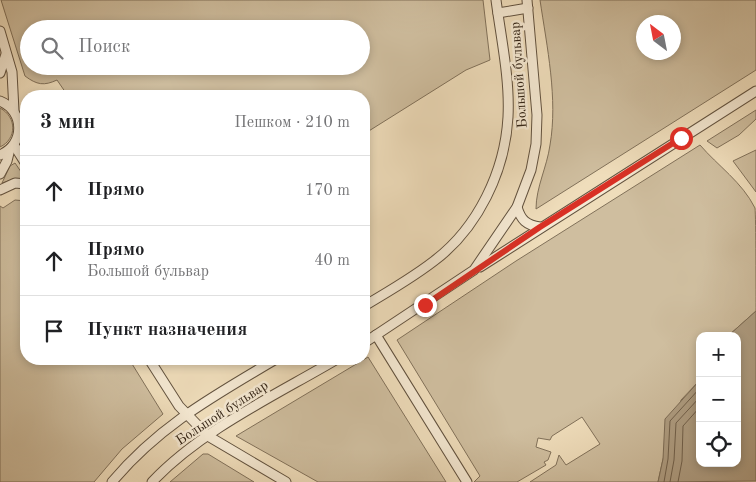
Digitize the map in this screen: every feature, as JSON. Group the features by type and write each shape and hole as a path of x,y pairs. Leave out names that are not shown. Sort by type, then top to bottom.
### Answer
{"street":[{"name":"Большой бульвар","path":"370,302 435,261 454,242 481,206 494,179 504,151 508,115 496,0"},
{"name":"Большой бульвар","path":"370,340 474,270 517,207 531,170 536,144 538,115 527,4"},
{"path":"498,13 527,4"},
{"path":"0,31 14,86 14,111 19,125 7,161 0,174"},
{"path":"0,73 6,51"},
{"path":"474,270 756,91"},
{"path":"0,101 14,111"},
{"path":"0,155 12,147"},
{"path":"12,147 20,157"},
{"path":"0,190 15,183 20,183"},
{"path":"517,207 528,225 540,227"},
{"path":"376,336 467,482"},
{"path":"153,365 179,406 208,436 286,482"},
{"name":"Большой бульвар","path":"112,482 133,458 186,414 266,365"},
{"name":"Большой бульвар","path":"152,482 183,454 208,436 327,365"}],"shaded area":[{"path":"1,0 483,0 490,60 466,70 370,130 370,90 64,90 57,80 41,84 25,75 370,75 370,20 20,20 20,60"},
{"path":"540,0 756,0 756,70 536,209 536,201 547,161 552,127 551,73"},
{"path":"0,108 10,117 13,128 10,139 0,147"},
{"path":"756,110 756,119 739,135 717,148 707,141"},
{"path":"700,145 737,182 750,199 755,208 756,311 732,332 696,332 696,384 681,400 658,482 530,482 556,465 559,455 566,465 600,444 582,417 552,436 550,440 538,438 536,447 551,452 548,460 544,462 546,465 517,482 474,482 480,476 397,340 516,261"},
{"path":"756,150 756,192 733,161"},
{"path":"15,163 20,170 20,179 2,183 10,166"},
{"path":"15,200 20,200 20,365 133,365 163,414 122,449 94,482 0,482 0,206 3,208"},
{"path":"370,360 446,482 318,482 236,436 355,365 370,365"},
{"path":"203,454 208,454 254,482 170,482"}],"water":[{"path":"756,311 756,481 658,482 663,459 665,419 696,384 696,467 741,467 741,332 732,332"}],"route":[{"path":"425,305 540,227 681,138"}]}
